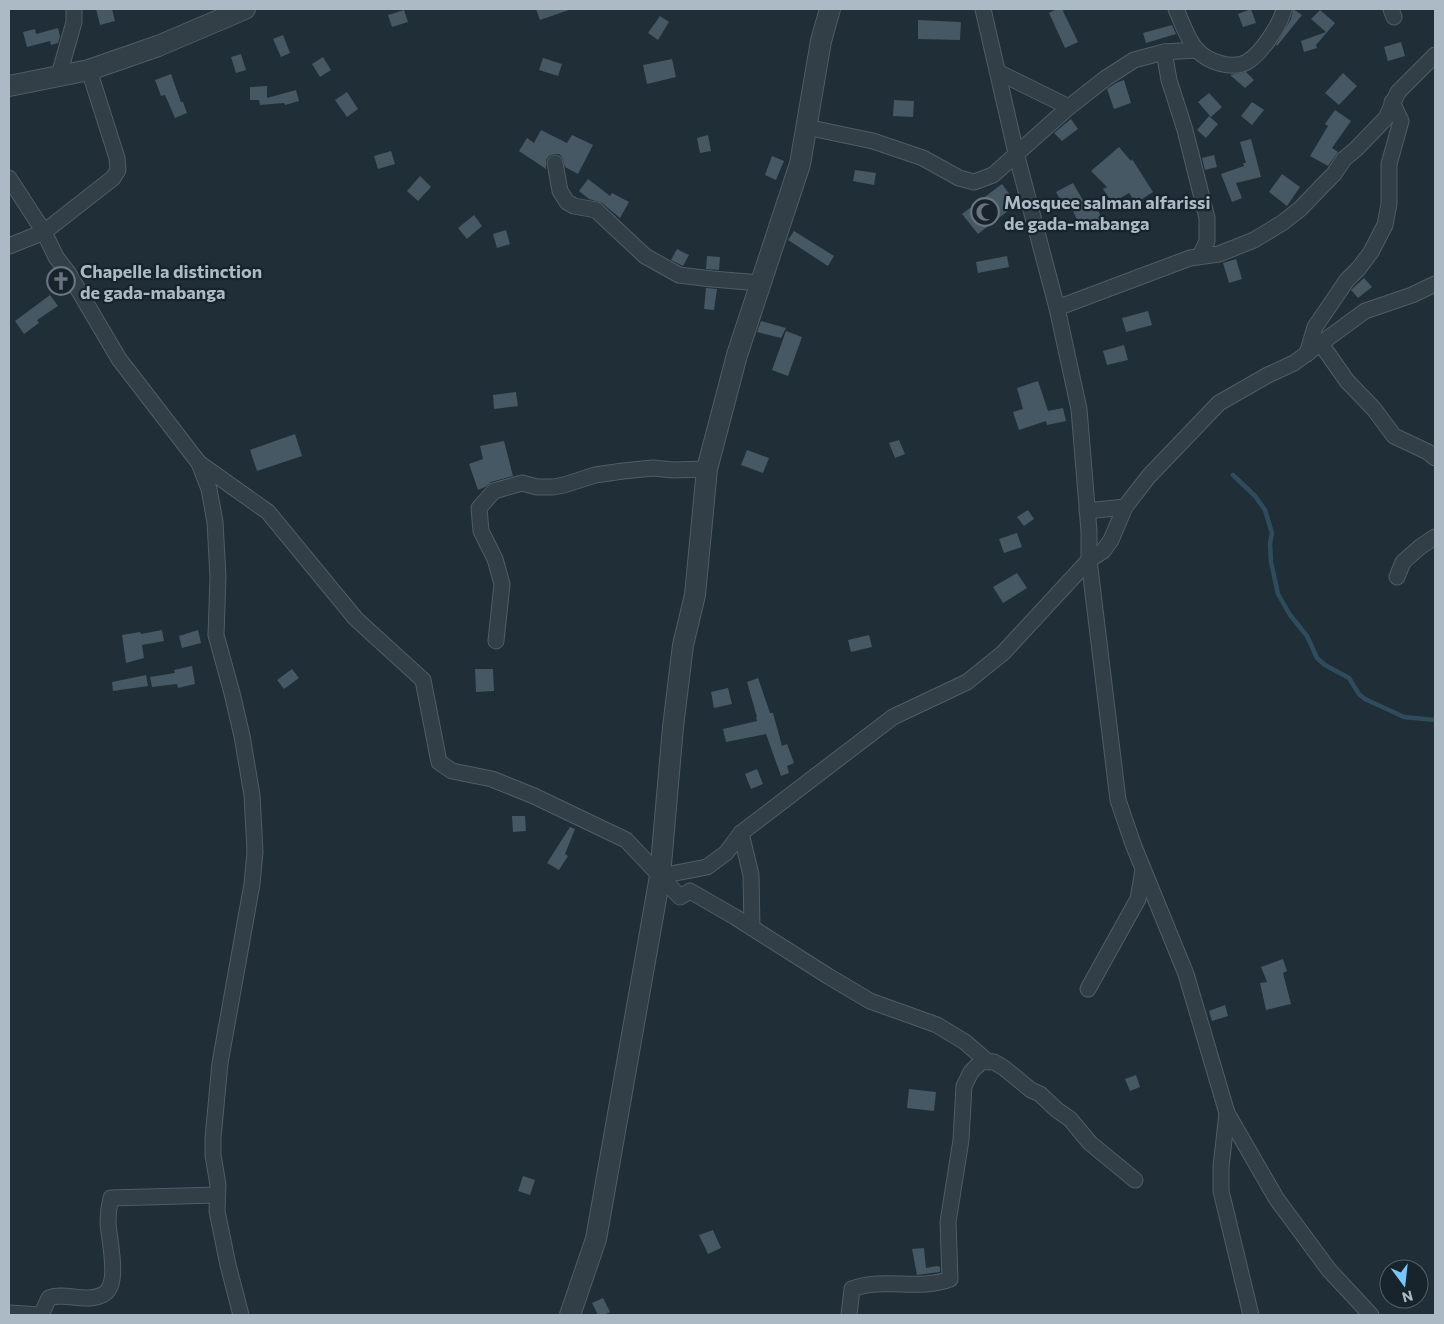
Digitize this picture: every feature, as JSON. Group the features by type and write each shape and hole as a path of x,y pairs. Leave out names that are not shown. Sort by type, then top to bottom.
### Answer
{"street":[{"path":"59,75 74,22 74,9"},
{"path":"9,86 89,70 158,46 244,9"},
{"path":"570,1315 596,1239 660,876 673,727 683,645 695,595 707,469 737,355 794,181 806,127 821,41 830,9"},
{"path":"983,9 1016,153 1057,308 1079,409 1089,560 1118,800 1143,869 1186,974 1227,1113 1276,1198 1329,1270 1370,1315"},
{"path":"1176,9 1197,50 1212,60 1228,65 1247,62 1264,46 1283,17 1284,9"},
{"path":"806,127 873,141 922,158 959,178 974,182 993,175 1069,107 1106,78 1134,60 1164,52 1197,50"},
{"path":"1164,52 1169,80 1185,130 1207,218 1207,241 1200,256"},
{"path":"1057,308 1190,258 1219,254 1254,240 1300,209 1334,174 1344,158 1356,149 1386,118 1398,92 1435,55"},
{"path":"9,246 44,232 113,178 118,170 117,158 89,70"},
{"path":"998,72 1069,107"},
{"path":"1307,354 1315,327 1347,280 1371,252 1385,225 1389,204 1389,164 1400,121 1392,102"},
{"path":"555,162 560,191 568,202 574,206 596,210 645,256 680,275 761,283"},
{"path":"9,178 44,232 56,257 70,274 119,359 199,463 210,489 216,522 218,577 216,635 242,736 252,795 256,852 220,1063 213,1155 218,1185 217,1211 241,1315"},
{"path":"660,876 707,866 726,853 741,833 892,717 967,682 1003,654 1089,560 1103,551 1111,540 1125,507 1150,476 1219,403 1307,354 1365,311 1412,295 1435,284"},
{"path":"1321,344 1347,381 1374,409 1394,436 1428,452 1435,458"},
{"path":"199,463 268,512 356,619 423,680 439,762 452,770 492,780 534,796 626,840 680,897 690,891 735,916 870,1001 936,1025 965,1042 988,1062"},
{"path":"496,641 502,584 496,559 481,531 479,508 494,491 522,483 537,487 559,486 595,476 623,471 653,468 673,470 707,469"},
{"path":"1087,511 1125,507"},
{"path":"1397,576 1403,562 1435,537"},
{"path":"741,833 751,876 752,928"},
{"path":"1088,989 1138,899 1143,869"},
{"path":"849,1315 852,1289 863,1285 890,1283 936,1284 950,1280 948,1222 961,1140 964,1086 971,1072 982,1061 994,1062 1031,1090 1040,1094 1070,1119 1090,1143 1135,1180"},
{"path":"1227,1113 1221,1167 1222,1191 1251,1315"},
{"path":"9,1313 41,1315 49,1298 55,1296 89,1298 102,1296 107,1292 112,1283 113,1274 108,1220 108,1208 111,1198 217,1195"}],"building":[{"path":"96,9 112,9 115,21 100,25"},
{"path":"536,9 568,9 569,10 540,20"},
{"path":"1062,9 1078,42 1065,48 1049,13"},
{"path":"1251,9 1256,23 1243,27 1238,14"},
{"path":"1293,9 1302,15 1277,46 1291,19"},
{"path":"404,10 408,22 392,27 388,15"},
{"path":"1320,10 1335,23 1316,45 1317,48 1304,52 1301,41 1326,32 1311,19"},
{"path":"660,16 669,22 658,40 648,33"},
{"path":"918,20 961,22 960,40 918,39"},
{"path":"1172,25 1176,34 1146,43 1143,33"},
{"path":"58,28 60,36 58,43 51,45 50,41 27,47 23,32 35,29 36,34"},
{"path":"283,35 290,53 281,57 273,39"},
{"path":"1401,42 1405,56 1388,61 1384,47"},
{"path":"241,54 246,70 236,73 231,57"},
{"path":"323,57 331,70 320,77 312,64"},
{"path":"543,58 562,64 558,76 539,70"},
{"path":"672,59 676,77 647,84 643,65"},
{"path":"1246,72 1254,80 1245,88 1230,75"},
{"path":"1343,73 1357,86 1339,105 1325,93"},
{"path":"171,74 187,113 175,118 165,95 161,96 155,80"},
{"path":"1124,80 1131,103 1114,109 1107,89"},
{"path":"267,86 267,98 296,90 299,101 285,105 284,103 260,105 259,100 250,100 250,87"},
{"path":"347,92 358,109 347,117 335,100"},
{"path":"1209,93 1222,107 1211,117 1198,102"},
{"path":"894,100 914,101 913,117 893,116"},
{"path":"1252,102 1264,110 1252,125 1241,116"},
{"path":"1335,110 1351,121 1332,148 1338,152 1328,166 1310,156 1328,126 1325,124"},
{"path":"1209,116 1218,124 1206,138 1197,130"},
{"path":"1071,119 1078,129 1062,141 1054,133"},
{"path":"541,130 567,143 572,135 593,145 578,174 565,167 559,154 549,156 546,160 546,169 519,151 527,138 534,143"},
{"path":"708,135 711,151 700,153 697,138"},
{"path":"1251,139 1261,177 1236,183 1242,198 1232,202 1221,174 1244,166 1243,163 1246,163 1240,142"},
{"path":"1119,147 1131,161 1132,159 1153,192 1136,203 1129,193 1112,203 1103,189 1107,187 1091,171"},
{"path":"391,151 395,164 378,169 374,156"},
{"path":"1214,155 1217,167 1205,170 1202,158"},
{"path":"772,156 784,161 776,180 765,175"},
{"path":"855,170 876,173 874,185 853,181"},
{"path":"1282,174 1300,187 1287,206 1269,192"},
{"path":"420,176 431,187 418,201 407,191"},
{"path":"588,179 610,196 612,193 629,202 620,218 602,203 589,199 579,191"},
{"path":"1073,183 1088,209 1096,206 1103,221 1082,231 1069,202 1063,205 1056,192"},
{"path":"1002,184 1017,204 978,234 962,214"},
{"path":"474,215 482,226 467,239 458,228"},
{"path":"506,230 510,244 497,248 493,234"},
{"path":"794,231 834,256 828,266 788,240"},
{"path":"677,249 689,255 683,266 671,260"},
{"path":"707,256 720,257 719,270 706,269"},
{"path":"1007,256 1009,267 978,273 976,262"},
{"path":"1236,259 1242,279 1229,283 1223,263"},
{"path":"56,273 65,285 56,290 49,277"},
{"path":"1364,278 1372,287 1358,298 1351,290"},
{"path":"706,288 717,289 714,310 704,309"},
{"path":"50,295 58,306 37,320 39,323 24,334 15,321"},
{"path":"1148,311 1152,325 1126,332 1122,318"},
{"path":"761,321 786,328 781,338 757,332"},
{"path":"786,331 802,337 788,376 772,370"},
{"path":"1124,345 1128,360 1107,365 1103,351"},
{"path":"1038,381 1048,411 1063,408 1066,421 1047,425 1046,421 1019,430 1013,412 1023,409 1017,388"},
{"path":"516,392 518,406 494,409 493,395"},
{"path":"295,434 302,456 257,471 250,450"},
{"path":"899,440 905,454 895,458 889,443"},
{"path":"504,441 513,476 491,482 478,490 469,464 483,459 480,446"},
{"path":"747,450 769,458 763,473 741,465"},
{"path":"1028,510 1034,519 1024,526 1017,517"},
{"path":"1017,533 1022,547 1004,553 999,539"},
{"path":"1017,573 1027,588 1003,603 993,587"},
{"path":"162,630 164,641 142,645 144,658 126,663 122,635"},
{"path":"198,630 201,643 182,648 179,636"},
{"path":"869,635 872,647 851,652 848,640"},
{"path":"192,666 195,684 178,688 177,684 152,687 150,677 175,673 174,670"},
{"path":"292,669 299,678 284,689 277,680"},
{"path":"475,669 493,669 494,691 476,692"},
{"path":"146,675 148,686 113,691 112,682"},
{"path":"758,678 770,713 773,713 782,746 787,744 794,763 787,766 789,773 781,776 766,734 726,742 723,729 757,721 747,682"},
{"path":"728,688 732,704 714,708 711,692"},
{"path":"757,769 763,784 751,789 745,774"},
{"path":"512,816 525,816 526,831 513,832"},
{"path":"570,827 575,829 565,854 568,856 559,870 547,863"},
{"path":"1283,959 1287,971 1283,973 1291,1004 1266,1010 1260,983 1267,982 1261,967"},
{"path":"1225,1005 1228,1016 1212,1021 1209,1011"},
{"path":"1136,1075 1140,1087 1130,1091 1125,1079"},
{"path":"909,1089 936,1092 934,1111 907,1108"},
{"path":"523,1176 535,1180 530,1195 518,1191"},
{"path":"713,1230 721,1248 708,1254 699,1235"},
{"path":"924,1248 926,1268 937,1266 940,1267 940,1272 917,1275 912,1249"},
{"path":"603,1298 610,1312 598,1315 592,1303"}],"waterway":[{"path":"1233,475 1255,496 1265,510 1272,533 1270,543 1271,562 1278,594 1290,615 1307,636 1317,658 1325,665 1349,678 1359,694 1365,699 1404,717 1435,720"}],"place":[{"name":"Mosquee salman alfarissi de gada-mabanga","path":"985,212"},
{"name":"Chapelle la distinction de gada-mabanga","path":"61,281"}]}
